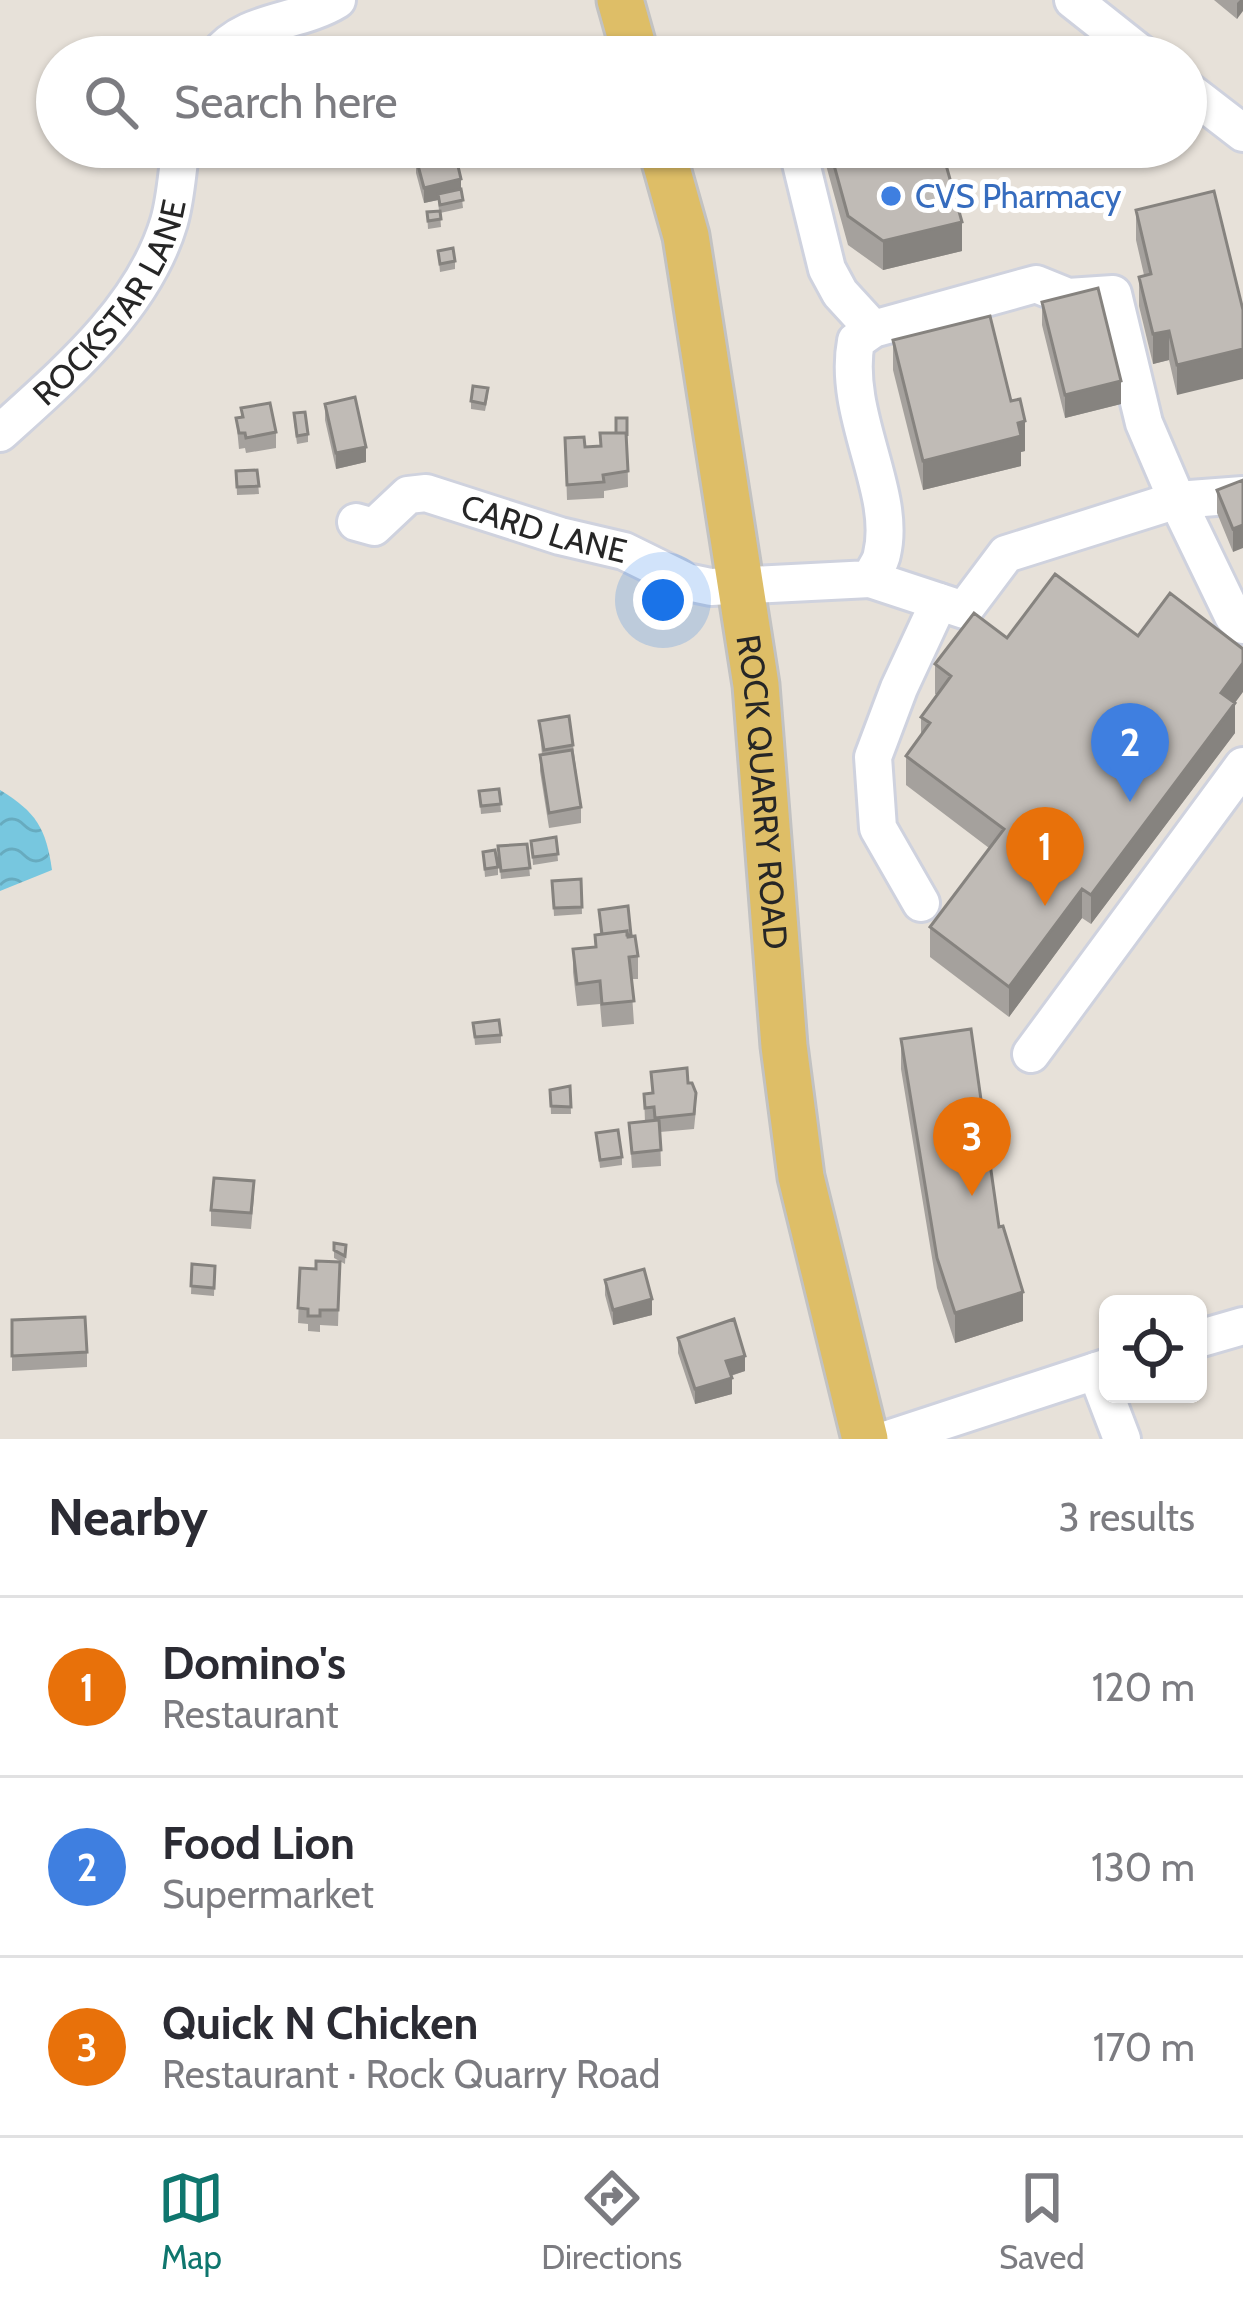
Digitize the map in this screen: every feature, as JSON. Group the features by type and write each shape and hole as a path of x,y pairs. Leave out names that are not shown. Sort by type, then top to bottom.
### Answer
{"main road":[{"path":"620,0 630,36"},
{"name":"ROCK QUARRY ROAD","path":"667,168 686,236 756,685 784,1046 801,1177 865,1439"}],"street":[{"path":"240,36 337,0"},
{"path":"1088,5 1122,36"},
{"path":"1207,105 1243,133"},
{"name":"ROCKSTAR LANE","path":"0,433 116,318 161,245 178,168"},
{"path":"802,168 827,268 840,293 874,329"},
{"path":"869,579 883,554 882,508 851,368 856,341 874,329 1036,284 1068,297 1113,294 1144,423 1233,616 1243,625"},
{"name":"CARD LANE","path":"356,523 374,527 408,495 426,493 624,551 687,582 742,589 869,579 939,602"},
{"path":"921,903 878,828 873,758 939,602 964,610 1006,554 1177,500 1243,495"},
{"path":"1031,1054 1243,766"},
{"path":"1207,1337 1243,1326"},
{"path":"888,1439 1099,1370"},
{"path":"1112,1403 1122,1439"}],"water":[{"path":"0,790 37,822 52,870 0,891"}],"building":[{"path":"419,168 458,168 461,179 424,188"},
{"path":"835,168 947,168 962,222 883,241 848,216"},
{"path":"461,189 463,200 440,205 438,194"},
{"path":"1214,191 1243,310 1243,349 1177,365 1169,331 1153,334 1139,277 1151,274 1136,210"},
{"path":"440,211 441,219 428,221 427,212"},
{"path":"453,248 455,261 440,264 438,251"},
{"path":"1098,288 1121,381 1065,395 1042,302"},
{"path":"990,316 1011,401 1020,399 1025,421 1018,423 1021,436 923,461 893,340"},
{"path":"473,386 488,388 485,404 471,401"},
{"path":"355,397 366,447 336,453 325,404"},
{"path":"270,403 276,432 246,438 239,433 236,418 243,417 241,408"},
{"path":"305,412 308,434 297,436 294,413"},
{"path":"616,418 627,418 627,436 616,433"},
{"path":"600,433 626,433 628,471 603,475 604,482 567,485 565,438 584,437 585,447 601,446"},
{"path":"257,470 259,486 237,487 236,471"},
{"path":"1243,480 1243,525 1233,529 1217,490"},
{"path":"1055,574 1138,636 1170,593 1243,649 1243,663 1221,693 1235,703 1091,895 1082,889 1009,987 930,927 1004,829 906,756 930,723 921,717 951,676 935,664 974,613 1007,638"},
{"path":"569,716 573,745 544,750 539,721"},
{"path":"572,750 581,807 549,813 540,755"},
{"path":"499,789 501,804 481,806 479,791"},
{"path":"556,837 558,854 533,857 531,841"},
{"path":"527,844 530,868 501,871 498,846"},
{"path":"495,850 498,867 485,869 483,852"},
{"path":"581,879 582,907 554,908 552,881"},
{"path":"628,906 631,935 627,931 602,934 599,910"},
{"path":"627,931 628,937 635,936 638,956 629,957 634,1001 602,1004 600,981 577,984 573,949 596,947 595,935"},
{"path":"499,1020 501,1035 475,1037 473,1023"},
{"path":"971,1029 999,1227 1003,1226 1023,1292 955,1313 937,1258 901,1039"},
{"path":"687,1068 688,1083 696,1093 694,1114 655,1118 654,1107 645,1108 644,1094 653,1093 651,1072"},
{"path":"570,1086 571,1107 551,1106 550,1090"},
{"path":"659,1120 661,1150 632,1153 629,1123"},
{"path":"618,1130 622,1157 600,1160 596,1133"},
{"path":"214,1178 254,1181 251,1213 211,1210"},
{"path":"334,1243 346,1245 345,1256 334,1250"},
{"path":"316,1261 340,1262 338,1310 308,1316 308,1309 298,1308 300,1268 316,1269"},
{"path":"192,1264 215,1266 214,1288 191,1286"},
{"path":"644,1269 652,1299 613,1310 605,1280"},
{"path":"85,1317 87,1352 12,1356 12,1320"},
{"path":"734,1319 745,1356 726,1361 732,1378 695,1389 678,1338"}],"place":[{"name":"CVS Pharmacy","path":"891,196"},
{"name":"Food Lion","path":"1130,802"},
{"name":"Domino's","path":"1045,906"},
{"name":"Quick N Chicken","path":"972,1196"}]}
